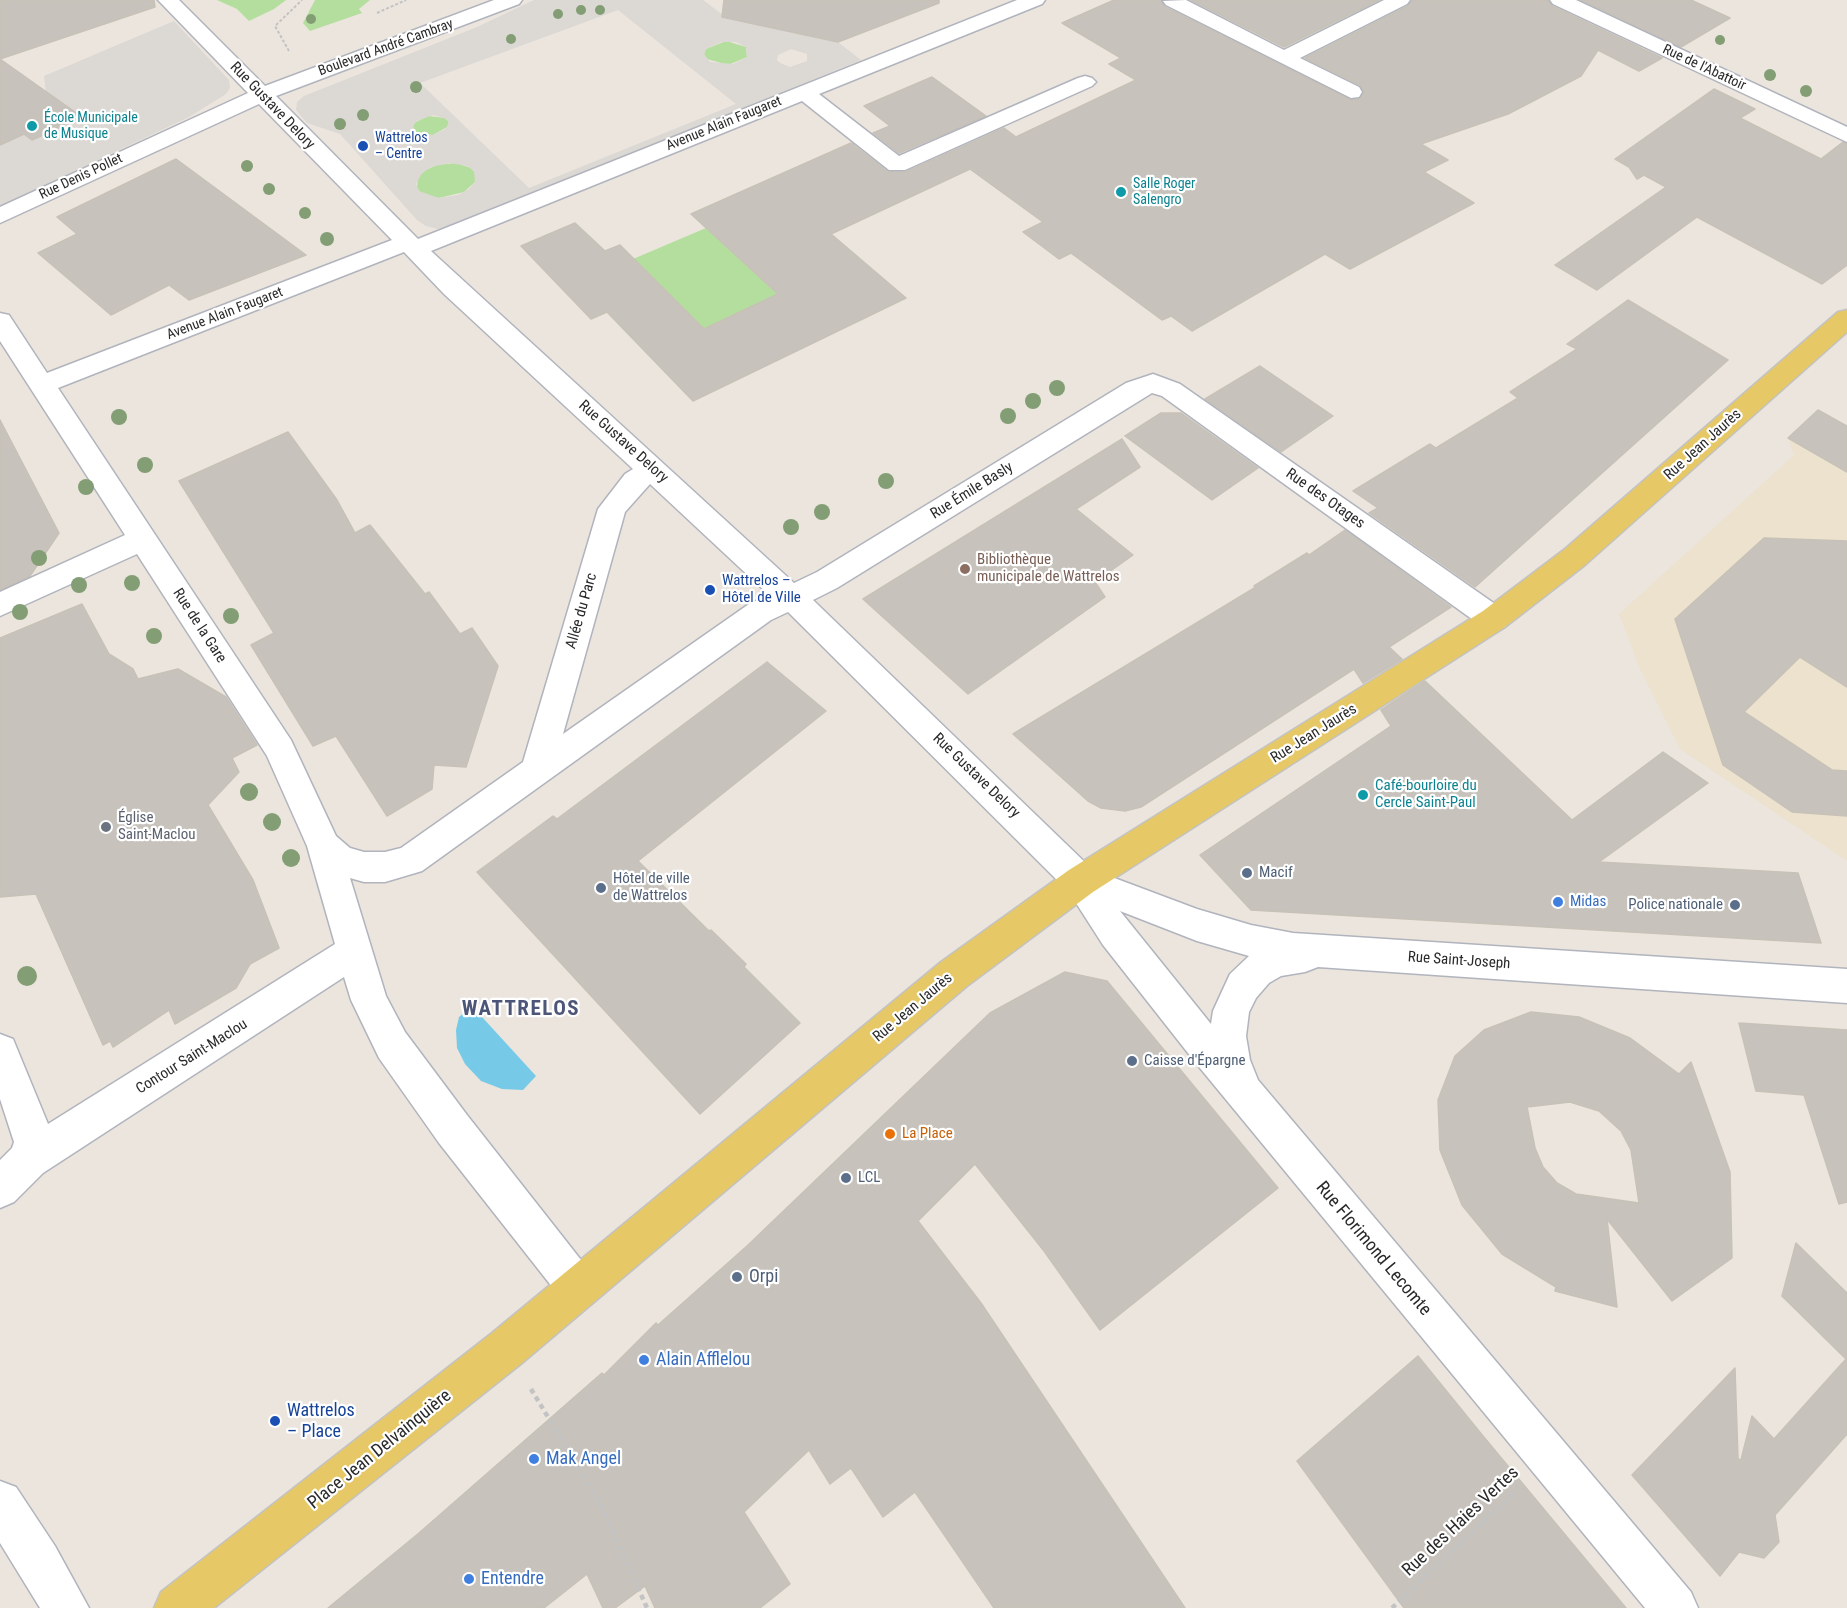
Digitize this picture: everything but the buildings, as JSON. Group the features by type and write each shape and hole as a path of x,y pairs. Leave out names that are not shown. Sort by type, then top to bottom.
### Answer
{"main road":[{"name":"Rue Jean Jaurès","path":"766,1131 954,974 1081,881 1494,620 1575,557 1847,318"},
{"name":"Place Jean Delvainquière","path":"177,1608 507,1348 766,1131"}],"street":[{"name":"Rue Gustave Delory","path":"168,0 411,246 491,323 654,469 826,629 1081,881"},
{"name":"Boulevard André Cambray","path":"261,95 512,0"},
{"name":"Avenue Alain Faugaret","path":"41,385 411,246 1035,0"},
{"path":"1286,57 1400,0"},
{"name":"Rue de l'Abattoir","path":"1560,0 1847,135"},
{"path":"1173,1 1351,92"},
{"path":"803,92 897,165 1085,82"},
{"name":"Rue Denis Pollet","path":"0,216 261,95"},
{"name":"Rue de la Gare","path":"0,321 280,749 324,846 353,952"},
{"name":"Rue des Otages","path":"1153,383 1172,390 1494,620"},
{"name":"Rue Émile Basly","path":"789,596 827,580 1135,389 1153,383"},
{"name":"Allée du Parc","path":"537,770 612,509 635,481 654,469"},
{"path":"0,605 143,539"},
{"path":"324,846 339,859 364,867 386,867 410,860 760,612 789,596"},
{"name":"Rue Saint-Joseph","path":"1081,881 1141,906 1240,938 1326,953 1847,986"},
{"name":"Rue Florimond Lecomte","path":"1081,881 1115,934 1251,1102 1675,1608"},
{"path":"353,952 369,1000 409,1072 578,1288"},
{"name":"Contour Saint-Maclou","path":"0,1188 29,1159 353,952"},
{"path":"1251,1102 1232,1064 1228,1036 1231,1011 1239,994 1256,972 1276,960 1326,953"},
{"path":"0,1052 30,1126 33,1142 29,1159"},
{"path":"0,1503 66,1608"}],"path":[{"path":"290,52 275,26 302,0"},
{"path":"507,1348 602,1507 647,1608"},
{"name":"Rue des Haies Vertes","path":"1392,1608 1550,1459"}],"shaded area":[{"path":"534,0 703,0 727,18 838,42 861,60 452,226 438,229 426,226 417,220 340,134 307,123 296,110 297,102 304,96 477,27","holes":["618,10 736,104 529,188 420,83","721,42 736,42 746,47 747,57 733,64 710,62 704,54 706,49","791,49 807,54 807,61 790,67 780,63 777,60 778,55","433,115 447,119 449,124 445,129 433,135 424,135 414,131 413,126 417,121","450,163 467,166 474,171 475,182 469,189 458,195 439,198 419,191 416,184 422,173 431,167"]},
{"path":"174,21 229,80 230,88 226,94 189,117 0,206 0,145 24,134 32,140 81,117 46,92 44,76"},
{"path":"1788,438 1847,473 1847,861 1680,749 1640,669 1619,614 1794,455"}],"green space":[{"path":"217,0 286,0 274,9 249,21 237,9"},
{"path":"315,0 370,0 359,9 362,13 310,31 303,23"},
{"path":"726,41 746,47 747,57 728,65 707,59 704,54 706,49"},
{"path":"428,116 445,118 449,122 447,127 433,135 416,133 413,128 414,123"},
{"path":"456,163 471,168 476,174 475,182 464,192 439,198 422,194 417,188 418,177 426,170 437,165"},
{"path":"706,228 778,294 704,329 633,259"}],"water":[{"path":"472,1006 536,1076 523,1090 502,1089 481,1081 465,1064 457,1048 456,1030 459,1017"}],"place":[{"name":"École Municipale de Musique","path":"32,126"},
{"name":"Wattrelos – Centre","path":"363,146"},
{"name":"Salle Roger Salengro","path":"1121,192"},
{"name":"Bibliothèque municipale de Wattrelos","path":"965,569"},
{"name":"Wattrelos – Hôtel de Ville","path":"710,590"},
{"name":"Café-bourloire du Cercle Saint-Paul","path":"1363,795"},
{"name":"Église Saint-Maclou","path":"106,827"},
{"name":"Macif","path":"1247,873"},
{"name":"Hôtel de ville de Wattrelos","path":"601,888"},
{"name":"Midas","path":"1558,902"},
{"name":"Police nationale","path":"1735,905"},
{"name":"Caisse d'Épargne","path":"1132,1061"},
{"name":"La Place","path":"890,1134"},
{"name":"LCL","path":"846,1178"},
{"name":"Orpi","path":"737,1277"},
{"name":"Alain Afflelou","path":"644,1360"},
{"name":"Wattrelos – Place","path":"275,1421"},
{"name":"Mak Angel","path":"534,1459"},
{"name":"Entendre","path":"469,1579"}],"district":[{"name":"WATTRELOS","path":"521,1010"}]}
